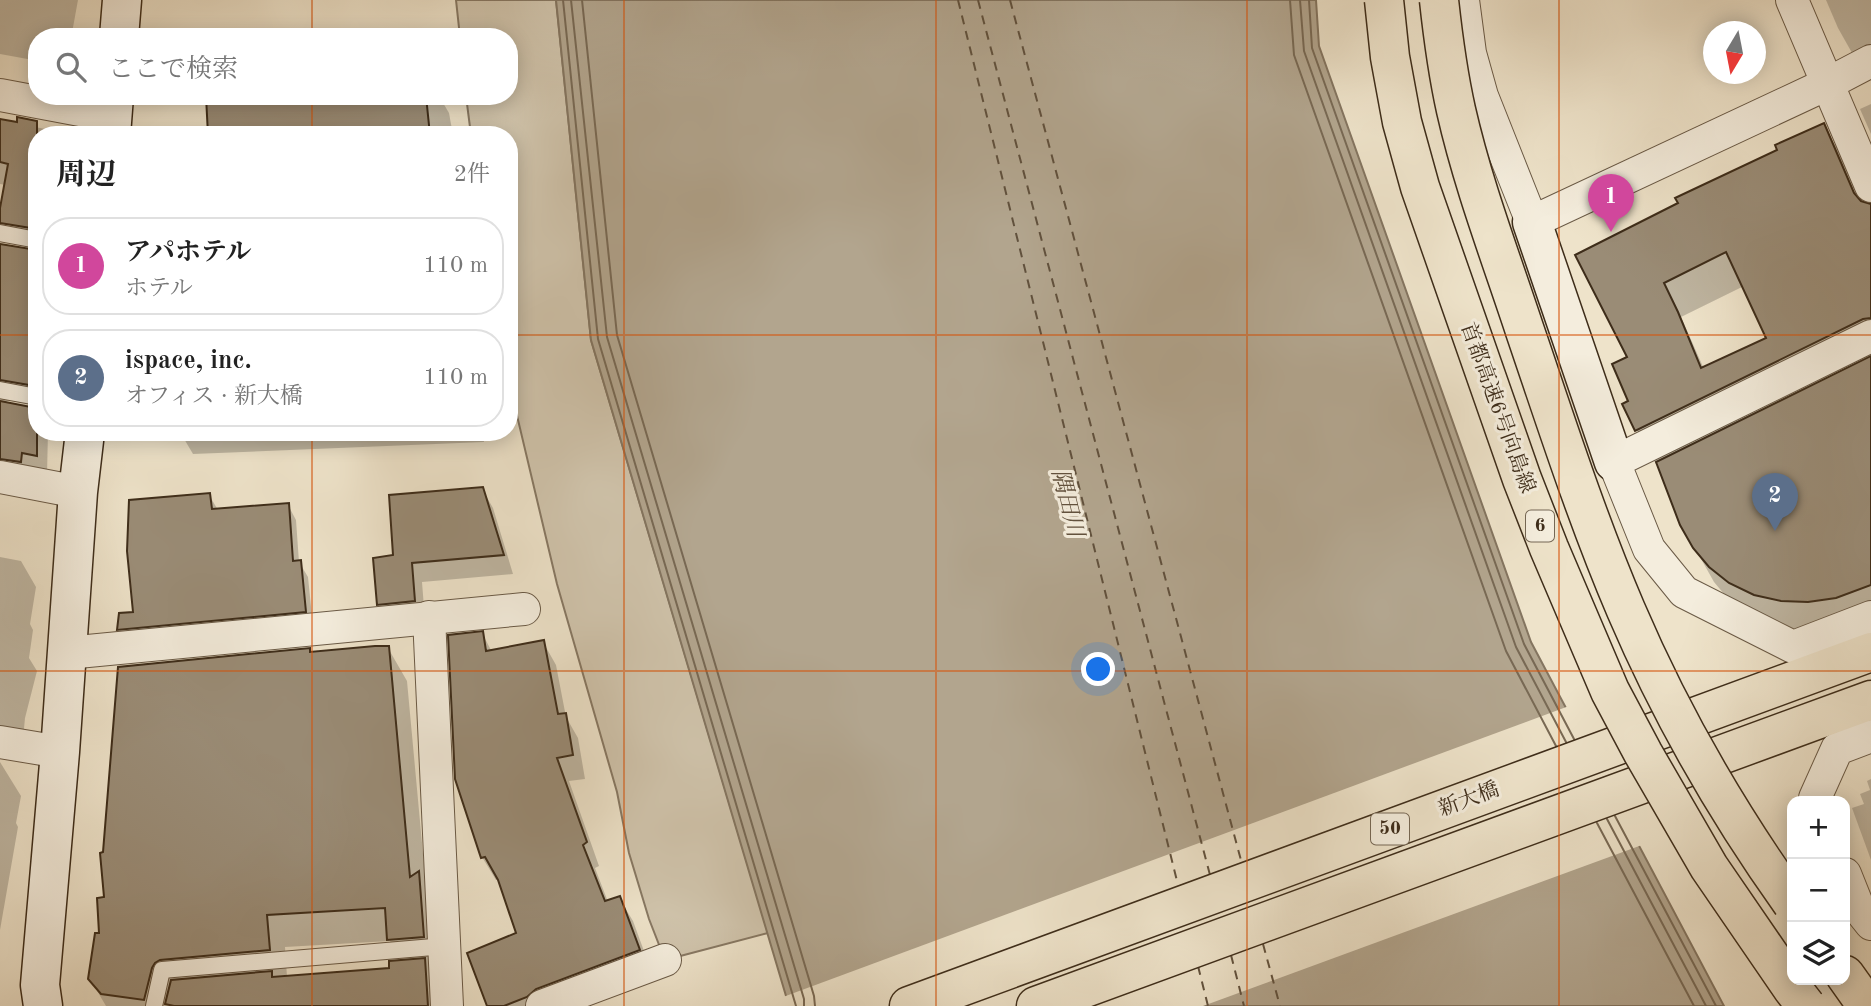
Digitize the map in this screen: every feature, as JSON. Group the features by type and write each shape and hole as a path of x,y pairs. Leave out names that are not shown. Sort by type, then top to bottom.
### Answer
{"main road":[{"name":"首都高速6号向島線","path":"1384,0 1390,57 1402,122 1420,187 1522,479 1574,609 1611,691 1673,807 1709,867 1807,1006"},
{"name":"6","path":"1439,0 1456,110 1472,171 1595,533 1626,610 1685,734 1787,895"},
{"name":"新大橋","path":"909,1006 1871,652"},
{"name":"50","path":"1036,1006 1871,700"},
{"path":"1850,982 1867,1006"}],"street":[{"path":"120,28 122,0"},
{"path":"1463,0 1470,53 1482,96 1532,222 1614,463 1649,548 1684,592 1793,647 1871,618"},
{"path":"1792,0 1871,186"},
{"path":"1532,222 1871,61"},
{"path":"0,95 28,100"},
{"path":"53,105 112,116"},
{"path":"1614,463 1871,336"},
{"path":"43,1006 40,985 84,441"},
{"path":"0,477 78,492"},
{"path":"67,653 524,609"},
{"path":"429,617 447,1006"},
{"path":"1816,796 1837,749 1871,736"},
{"path":"0,742 60,752"},
{"path":"1850,883 1867,912"},
{"path":"542,1006 665,960"}],"lane":[{"path":"0,233 28,238"},
{"path":"0,390 28,395"},
{"path":"154,1006 162,970 444,946"}],"shaded area":[{"path":"456,0 556,0 591,340 768,933 665,960 649,919 629,853 617,792 557,584 518,420 518,126 470,126 467,105 518,105 518,28 459,28"}],"water":[{"name":"隅田川","path":"556,0 1316,0 1319,46 1531,642 1724,1006 789,1006 591,340"}],"pier":[{"path":"1569,706 1642,845 1203,1006 786,1006 783,997"}],"building":[{"path":"206,105 427,105 429,126 208,126"},
{"path":"17,117 37,121 37,126 28,126 28,228 0,223 8,164 0,162 0,119 17,122"},
{"path":"1824,123 1854,193 1861,201 1871,204 1871,318 1863,319 1635,431 1622,404 1628,401 1612,364 1627,357 1575,255 1678,203 1675,198 1777,150 1775,145","holes":["1726,252 1766,338 1701,368 1664,283"]},
{"path":"0,244 28,249 28,385 0,380"},
{"path":"1871,356 1871,585 1836,598 1808,602 1781,601 1754,595 1729,583 1709,567 1693,548 1680,525 1656,462"},
{"path":"0,401 28,406 28,441 37,441 37,456 22,453 21,462 0,459"},
{"path":"483,487 504,555 412,563 415,601 377,605 373,558 393,555 389,495"},
{"path":"210,493 212,509 289,503 293,561 301,560 306,612 117,630 119,613 133,612 127,551 129,500"},
{"path":"483,631 486,651 544,640 558,714 566,713 573,755 557,758 587,842 583,845 605,901 620,896 640,950 536,989 527,997 504,1006 487,1006 467,953 516,933 498,880 485,857 481,858 455,779 448,635"},
{"path":"389,646 410,877 419,871 424,937 387,940 385,908 267,915 270,950 160,960 152,968 144,1000 101,994 88,979 95,933 99,933 97,898 104,897 100,853 103,852 118,667 310,648 310,652"},
{"path":"425,958 428,1006 165,1004 171,980 272,971 272,977 389,968 389,961"}],"ferry route":[{"path":"958,0 1178,885"},
{"path":"978,0 1210,875"},
{"path":"1010,0 1242,864"},
{"path":"1263,944 1280,1006"},
{"path":"1231,955 1244,1006"},
{"path":"1198,966 1208,1006"}],"place":[{"name":"アパホテル","path":"1611,232"},
{"name":"ispace, inc.","path":"1775,531"}]}
